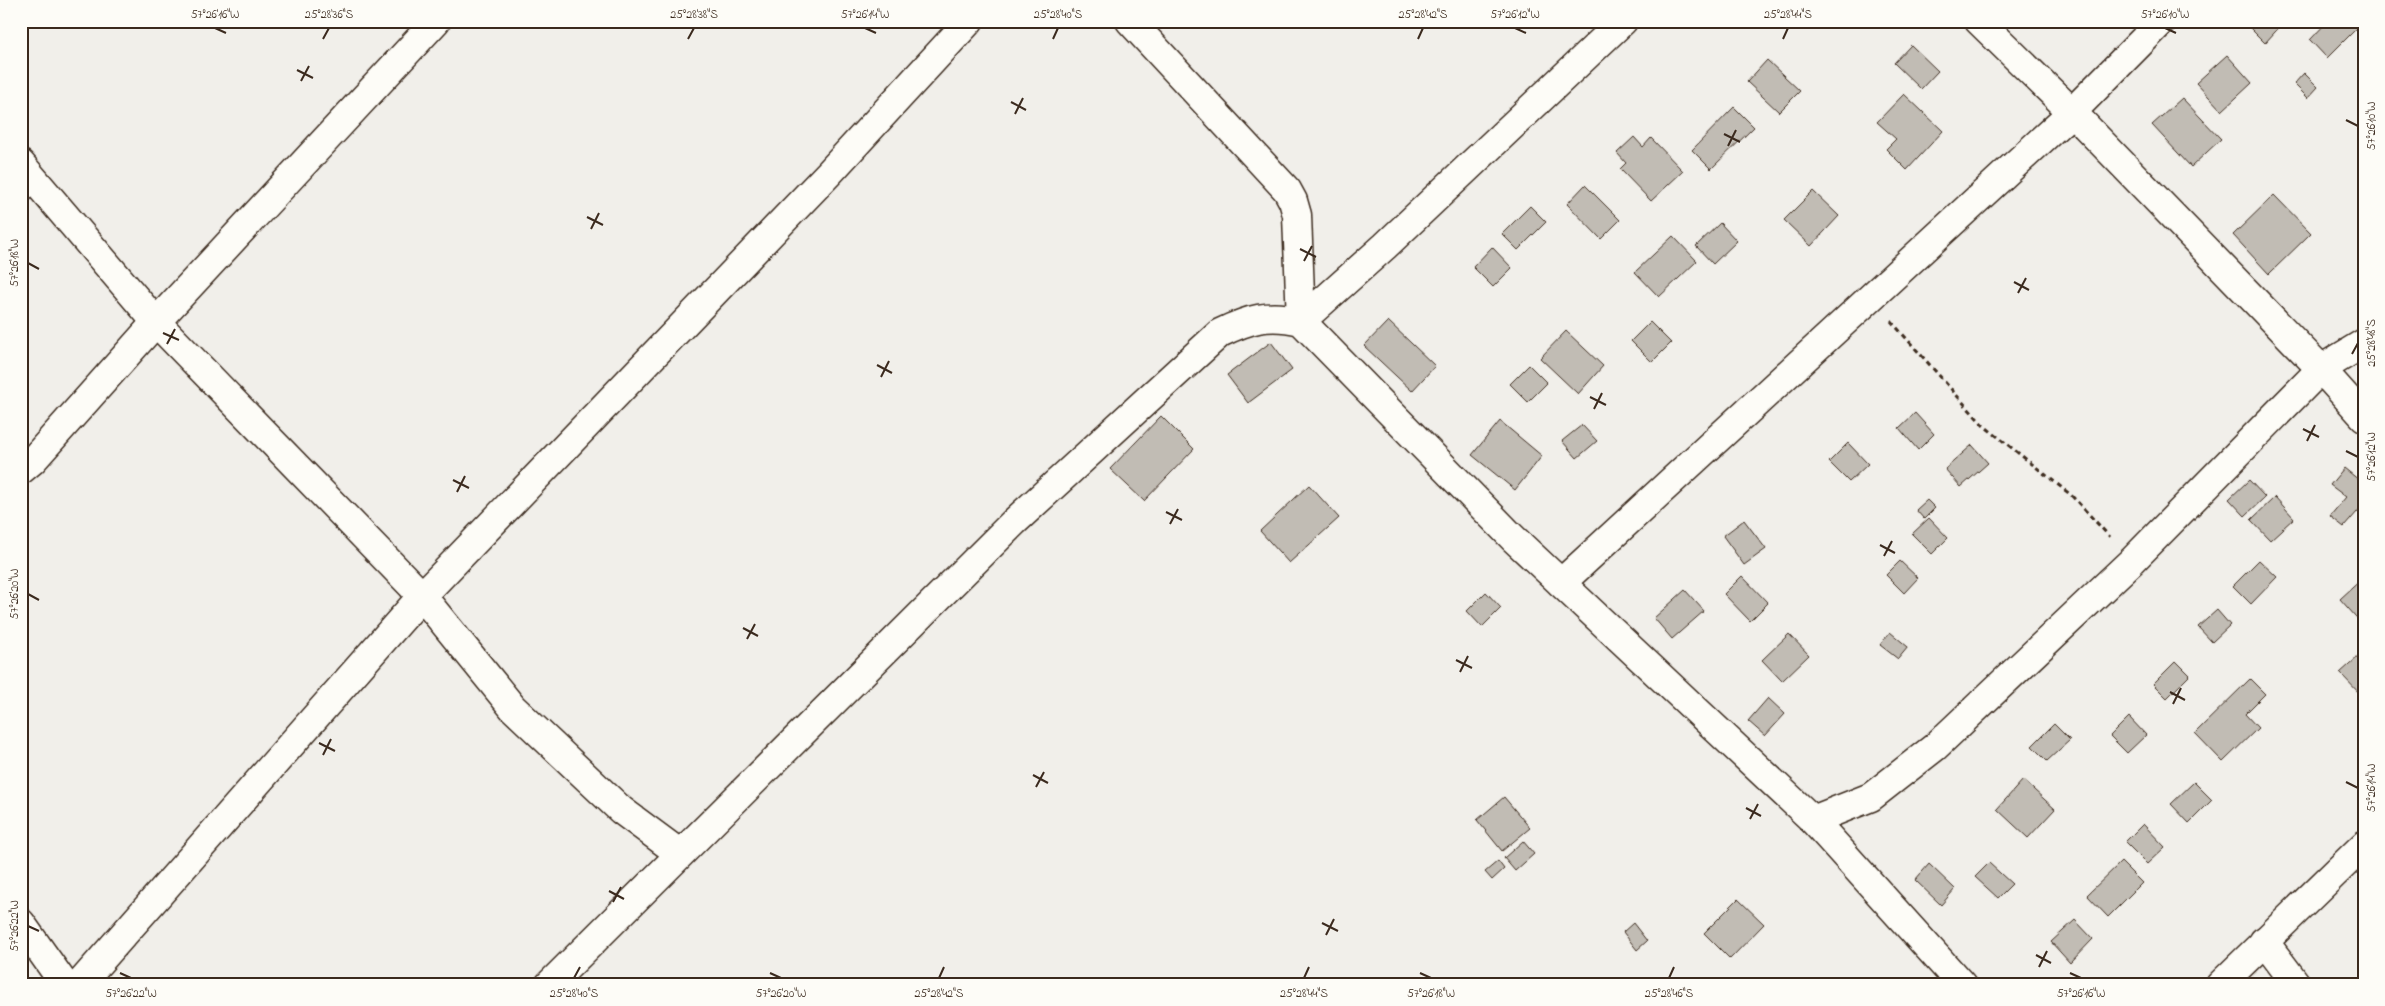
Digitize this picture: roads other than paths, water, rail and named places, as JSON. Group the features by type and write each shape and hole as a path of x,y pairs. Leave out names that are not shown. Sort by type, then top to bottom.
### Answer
{"street":[{"path":"21,470 33,460 156,322 436,21"},
{"path":"79,985 422,596 823,180 969,21"},
{"path":"1130,21 1287,190 1297,215 1301,321"},
{"path":"1301,321 1385,246 1623,21"},
{"path":"1980,21 2072,112 2322,370 2364,417"},
{"path":"1561,582 2072,112 2162,21"},
{"path":"21,164 156,322 422,596 513,708 621,810 679,853"},
{"path":"549,985 679,853 1014,522 1220,333 1241,322 1269,316 1301,321 1513,538 1813,820 1962,985"},
{"path":"1813,820 1871,797 1935,747 2132,561 2322,370 2364,343"},
{"path":"2220,985 2364,845"},
{"path":"21,923 66,985"},
{"path":"2264,941 2298,985"}]}
